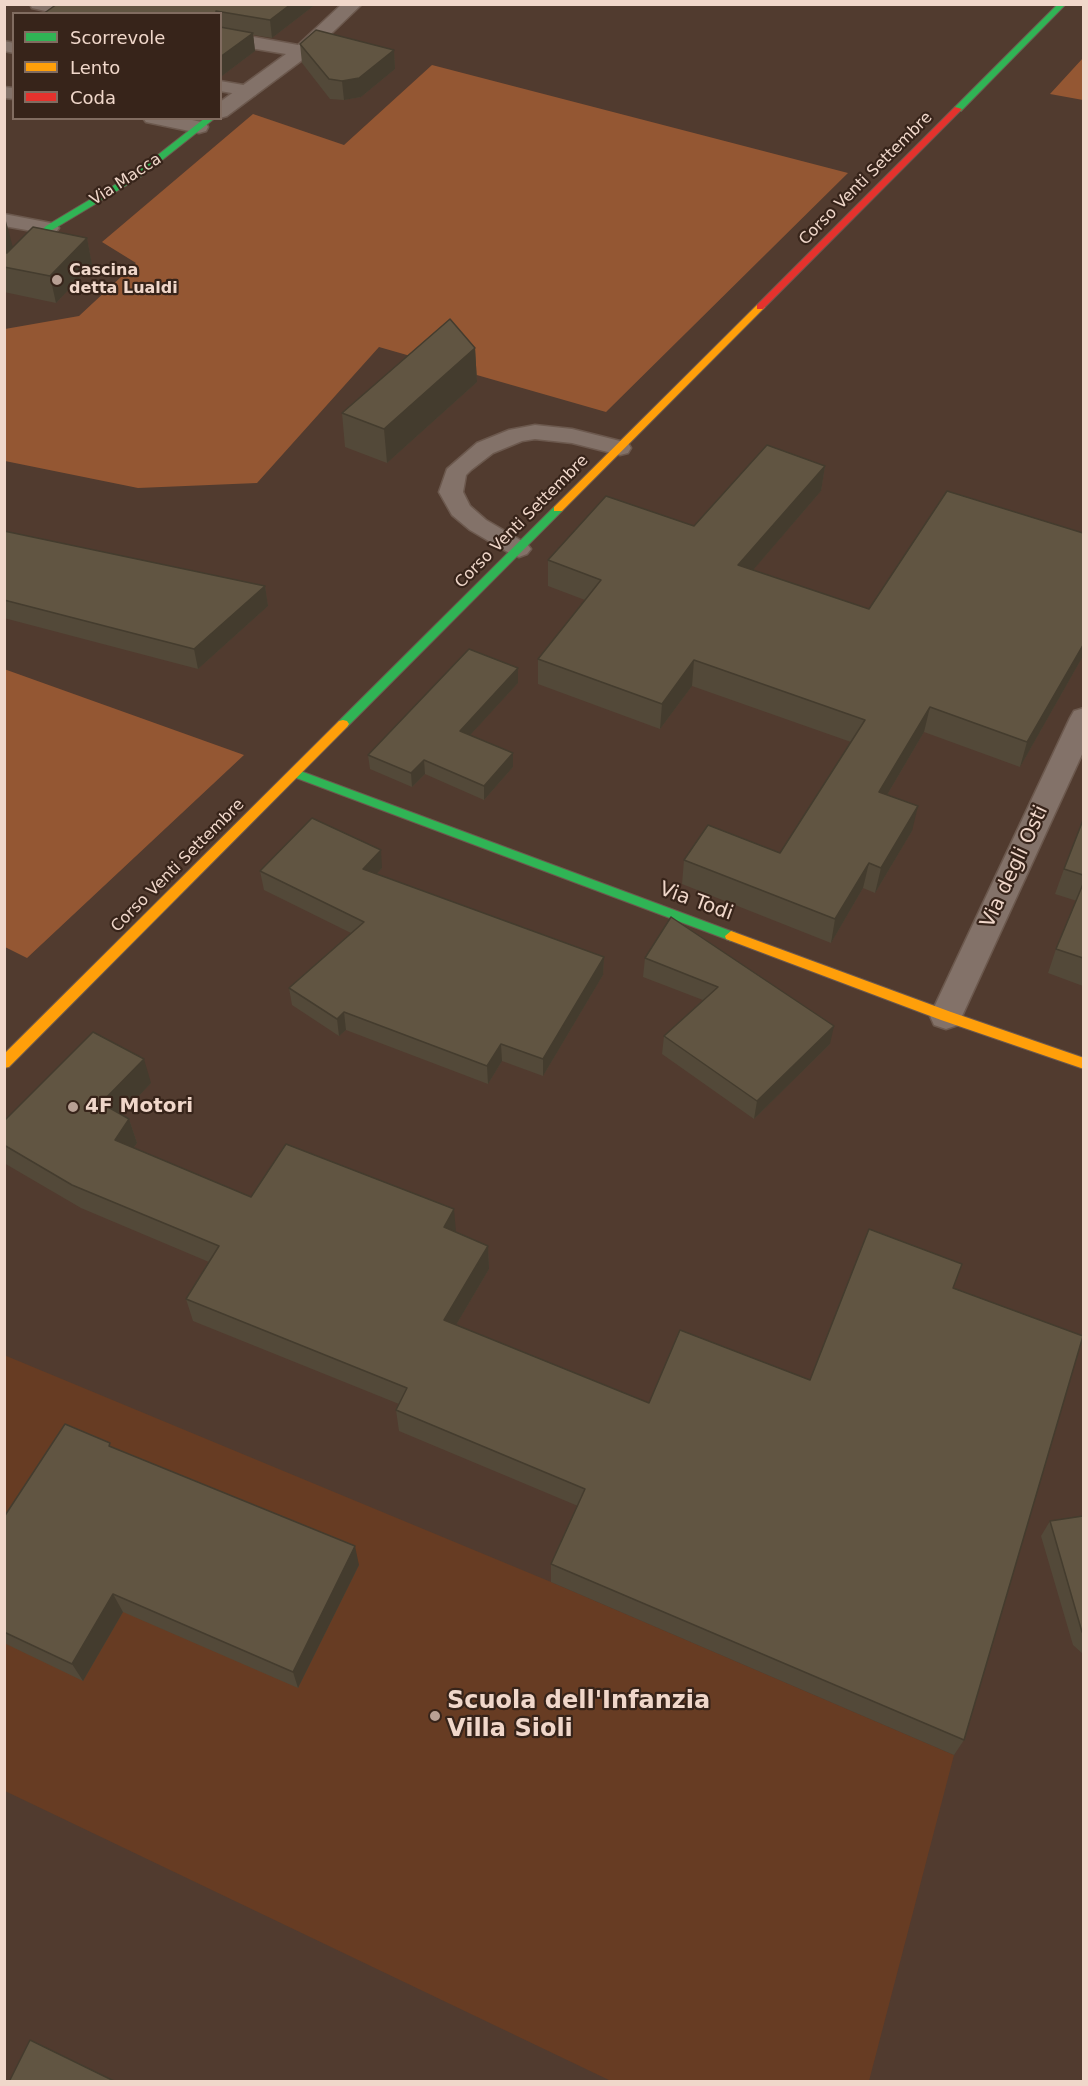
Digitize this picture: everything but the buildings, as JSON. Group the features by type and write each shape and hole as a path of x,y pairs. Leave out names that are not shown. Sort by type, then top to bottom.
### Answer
{"street":[{"path":"39,4 80,12"},
{"path":"222,111 302,51 353,4"},
{"name":"Corso Venti Settembre","path":"4,1063 1063,4"},
{"path":"222,37 302,51"},
{"name":"Via Macca","path":"4,273 49,228 139,174 205,123"},
{"name":"Via degli Osti","path":"946,1016 1083,718"},
{"name":"Via Todi","path":"295,773 946,1016 1083,1064"}],"lane":[{"path":"222,86 249,91"},
{"name":"Via Macca","path":"173,120 205,123"},
{"path":"4,220 49,228"},
{"path":"519,549 478,525 460,510 454,501 452,492 455,474 471,457 501,440 535,432 572,436 620,448"}],"shaded area":[{"path":"1083,58 1083,100 1050,94"},
{"path":"432,65 848,173 606,412 379,347 257,483 138,488 5,461 5,329 79,316 136,263 102,242 253,114 344,145"},
{"path":"4,669 244,755 27,958 5,947"},
{"name":"Scuola dell'Infanzia Villa Sioli","path":"4,1355 551,1582 954,1755 869,2081 611,2081 5,1791"}],"traffic: fast":[{"path":"958,109 1063,4"},
{"path":"4,273 49,228 139,174 208,120"},
{"path":"343,724 558,509"},
{"path":"295,773 731,936"}],"traffic: slow":[{"path":"558,509 760,307"},
{"path":"4,1063 343,724"},
{"path":"731,936 946,1016 1084,1064"}],"traffic: jam":[{"path":"760,307 958,109"}],"place":[{"name":"Cascina detta Lualdi","path":"57,280"},
{"name":"4F Motori","path":"73,1107"},
{"name":"Scuola dell'Infanzia Villa Sioli","path":"435,1716"}]}
